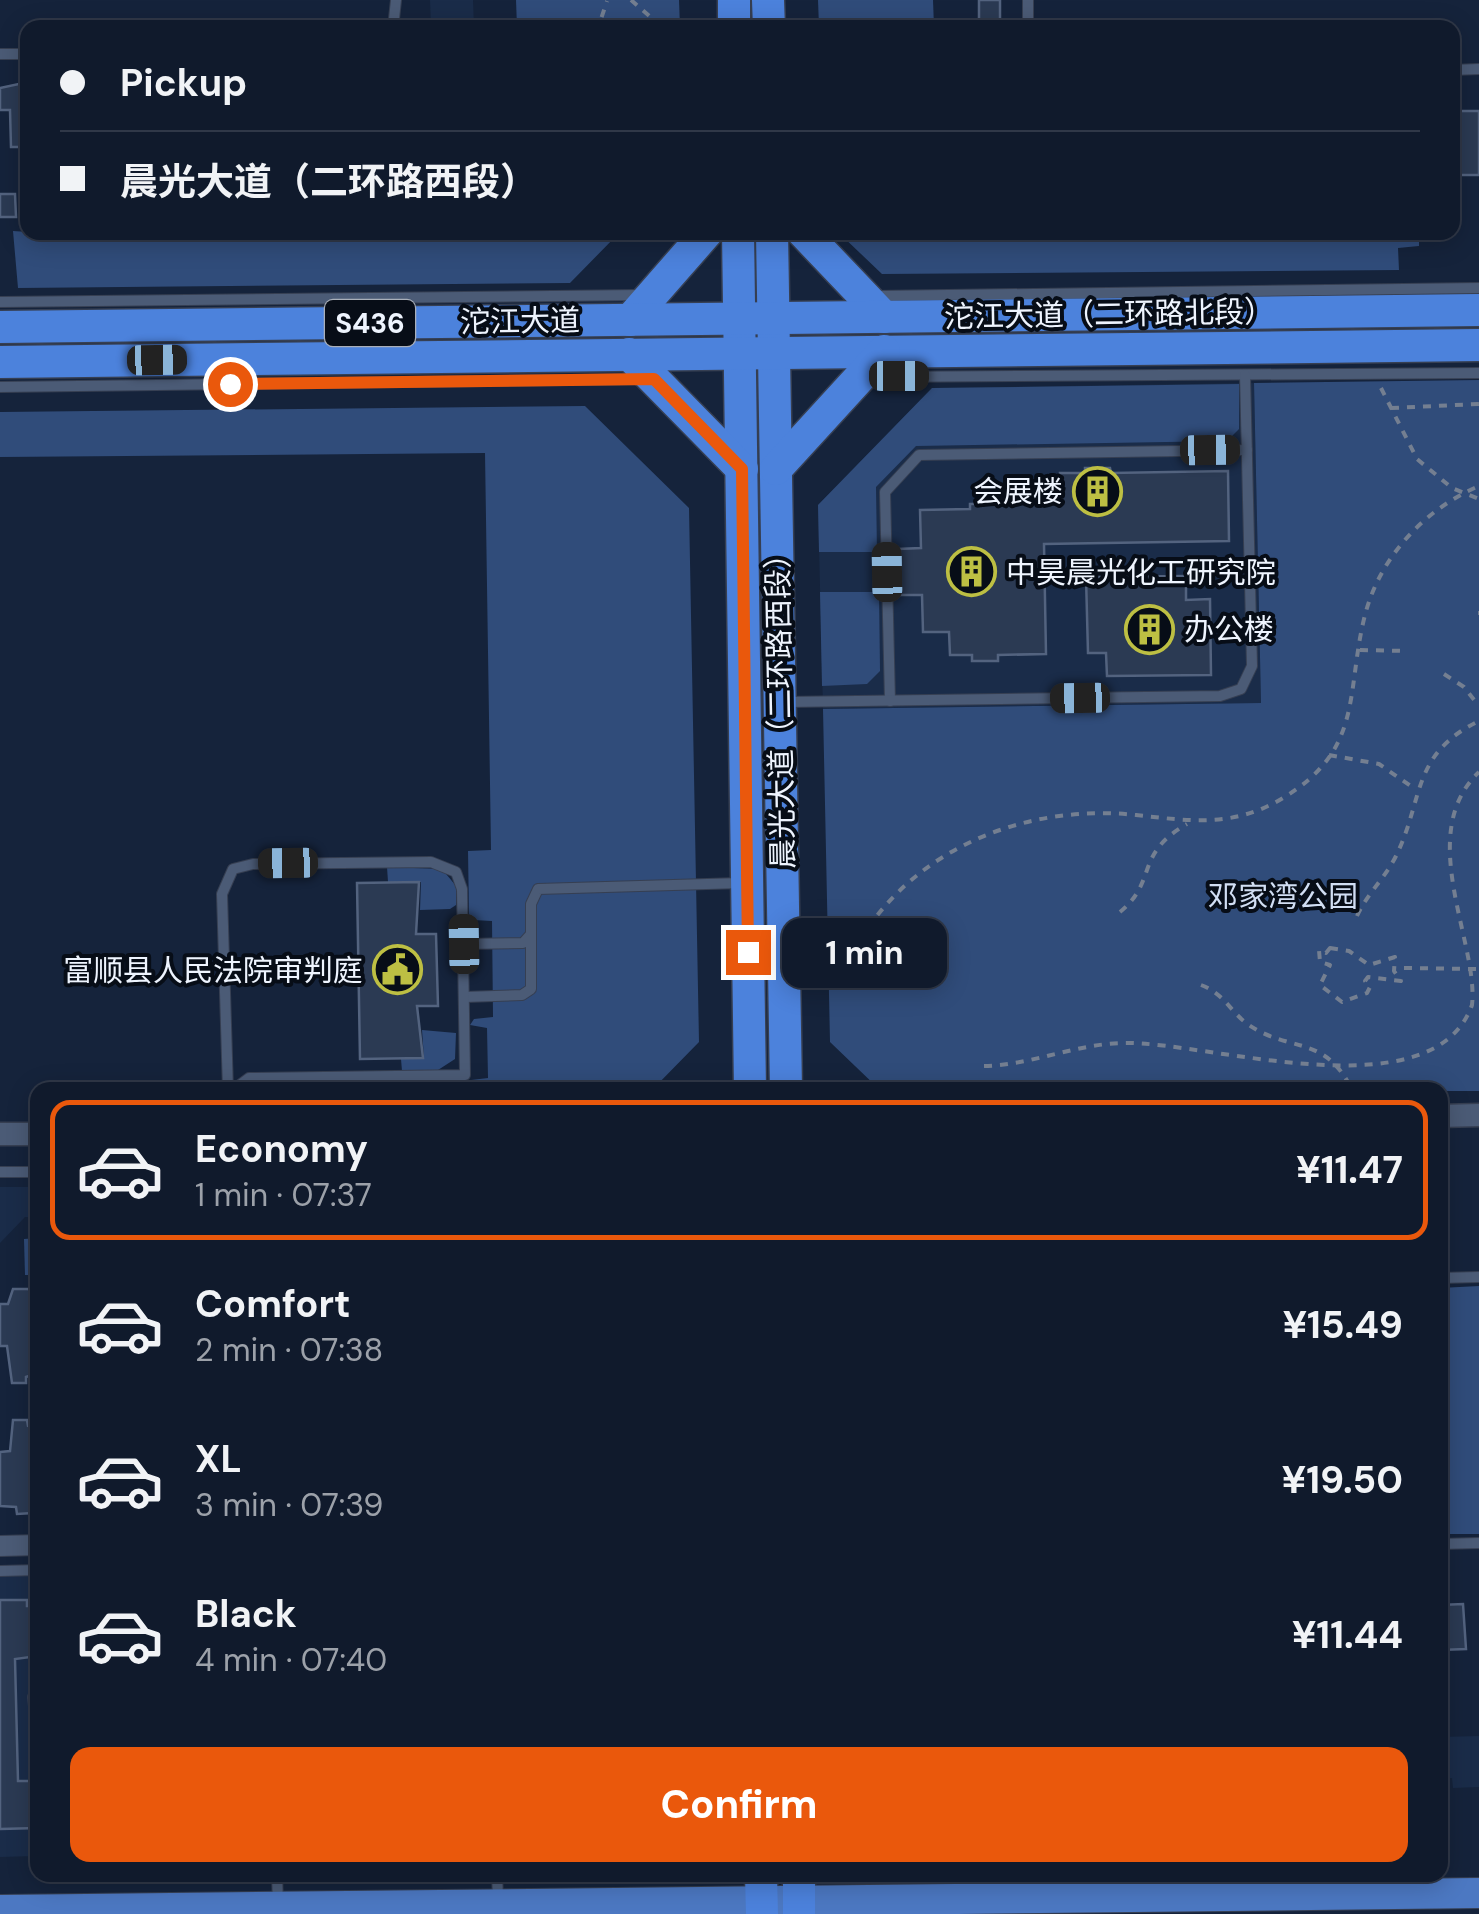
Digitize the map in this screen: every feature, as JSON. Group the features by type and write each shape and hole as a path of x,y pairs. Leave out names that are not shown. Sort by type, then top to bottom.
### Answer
{"highway":[{"path":"641,308 699,240"},
{"name":"晨光大道（二环路西段）","path":"738,240 750,1082"},
{"name":"晨光大道（二环路西段）","path":"772,240 786,1082"},
{"path":"811,240 874,307"},
{"name":"沱江大道（二环路北段）","path":"740,318 874,307 1479,310"},
{"name":"沱江大道","path":"0,327 641,308 740,318"},
{"name":"沱江大道（二环路北段）","path":"740,353 1479,344"},
{"path":"776,468 884,351"},
{"name":"沱江大道","path":"0,362 740,353"},
{"path":"629,354 742,469"}],"main road":[{"path":"690,1902 710,1882"},
{"path":"852,1882 871,1900"},
{"path":"0,1910 278,1907 498,1890 690,1902 799,1896 871,1900 1479,1893"}],"street":[{"path":"1448,1116 1479,1115"},
{"path":"0,1134 30,1134"},
{"path":"0,1546 30,1545"}],"lane":[{"path":"874,307 1479,288"},
{"path":"0,302 641,308"},
{"path":"861,377 1479,373"},
{"path":"780,702 1220,696 1241,689 1252,666 1246,376"},
{"path":"0,386 654,379"},
{"path":"890,701 885,492 919,455 1247,450"},
{"path":"225,1056 233,1072 249,1078 465,1075 461,882 441,863 253,864 233,869 222,894 225,1056 229,1082"},
{"path":"464,996 528,993 533,982 533,895 545,887 748,882"},
{"path":"464,944 522,943 531,933"},
{"path":"354,1077 354,1082"},
{"path":"243,1082 249,1078"},
{"path":"0,1172 30,1172"},
{"path":"1448,1278 1479,1277"},
{"path":"1448,1544 1479,1544"},
{"path":"0,1570 30,1570"},
{"path":"277,1882 278,1907"}],"path":[{"path":"631,0 654,20"},
{"path":"508,20 548,20"},
{"path":"1376,382 1418,459 1463,493 1479,499"},
{"path":"1391,408 1479,404"},
{"path":"868,928 909,883 932,866 958,848 1017,824 1073,814 1136,816 1188,824 1227,821 1256,812 1301,786 1328,755 1355,698 1372,596 1396,552 1428,516 1479,486"},
{"path":"1360,650 1407,651"},
{"path":"1444,674 1464,687 1479,706"},
{"path":"1356,916 1400,848 1416,789 1442,746 1479,720"},
{"path":"1328,755 1379,764 1416,789"},
{"path":"984,1066 1088,1045 1137,1042 1250,1059 1335,1064 1416,1056 1448,1040 1474,1000 1476,969 1460,902 1455,848 1458,805 1479,772"},
{"path":"1120,912 1140,892 1154,848 1188,824"},
{"path":"1330,948 1349,951 1364,962 1372,965 1380,958 1394,957 1394,971 1401,980 1366,977 1367,994 1344,1002 1320,985 1330,965 1320,962 1321,949 1326,953 1330,948"},
{"path":"1404,968 1476,969"},
{"path":"1202,985 1226,998 1250,1026 1306,1044 1335,1064 1347,1082"}],"shaded area":[{"path":"430,0 473,0 474,20 431,20"},
{"path":"1254,383 1261,703 823,709 818,505 932,388"},
{"path":"0,1187 30,1187 30,1217 25,1217 0,1243"},
{"path":"30,1566 30,1856 0,1857 0,1567"},
{"path":"1479,1736 1479,1787 1453,1788 1452,1778 1448,1778 1448,1737"}],"green space":[{"path":"516,0 679,0 680,20 517,20"},
{"path":"818,0 933,0 934,20 819,20"},
{"path":"13,231 20,231 20,240 612,240 570,283 18,288"},
{"path":"846,240 1419,240 1419,246 1398,248 1399,270 882,274"},
{"name":"邓家湾公园","path":"1479,380 1479,1091 1448,1091 1448,1082 872,1082 830,1042 823,709 1261,703 1254,383"},
{"path":"1239,384 1239,429 1227,441 916,446 876,487 877,552 819,552 818,505 932,388"},
{"path":"585,406 689,508 699,1042 660,1082 471,1082 488,1078 487,1028 470,1025 474,1019 493,1017 492,921 473,920 469,914 468,851 491,850 485,453 0,457 0,412"},
{"path":"820,592 879,592 880,671 867,684 822,686"},
{"path":"387,867 442,869 456,886 456,905 450,909 420,910 421,882 388,882"},
{"path":"422,1030 456,1033 455,1059 438,1070 402,1071 401,1059 424,1058"},
{"path":"24,1239 30,1239 30,1275 25,1275"},
{"path":"1479,1286 1479,1534 1448,1534 1448,1288"}],"building":[{"path":"979,0 1000,0 1000,20 979,20"},
{"path":"20,84 20,147 11,147 10,110 0,110 0,88"},
{"path":"1460,111 1479,111 1479,175 1460,175"},
{"path":"0,194 15,194 16,217 0,217"},
{"path":"1085,468 1110,468 1111,473 1228,471 1229,541 1044,544 1046,654 998,655 998,661 972,661 972,655 950,655 949,632 923,632 922,595 899,595 898,549 921,548 920,510 970,509 970,504 1061,502 1060,473 1085,473"},
{"name":"办公楼","path":"1186,576 1186,600 1210,599 1211,675 1107,676 1106,653 1088,653 1086,577"},
{"name":"富顺县人民法院审判庭","path":"419,882 416,934 436,934 438,1006 417,1006 423,1058 360,1059 357,883"},
{"path":"13,1289 29,1289 30,1376 26,1383 12,1383 7,1346 0,1346 0,1304 8,1304"},
{"path":"13,1420 27,1420 30,1513 17,1514 16,1507 0,1506 0,1452 10,1451"},
{"path":"0,1600 27,1600 30,1657 15,1659 18,1781 30,1781 30,1828 0,1829"},
{"path":"1463,1604 1466,1649 1448,1650 1448,1605"}],"place":[{"name":"会展楼","path":"1098,491"},
{"name":"中昊晨光化工研究院","path":"971,572"},
{"name":"办公楼","path":"1149,629"},
{"name":"富顺县人民法院审判庭","path":"398,970"}],"route":[{"path":"230,384 654,379 742,469 748,952"}]}
